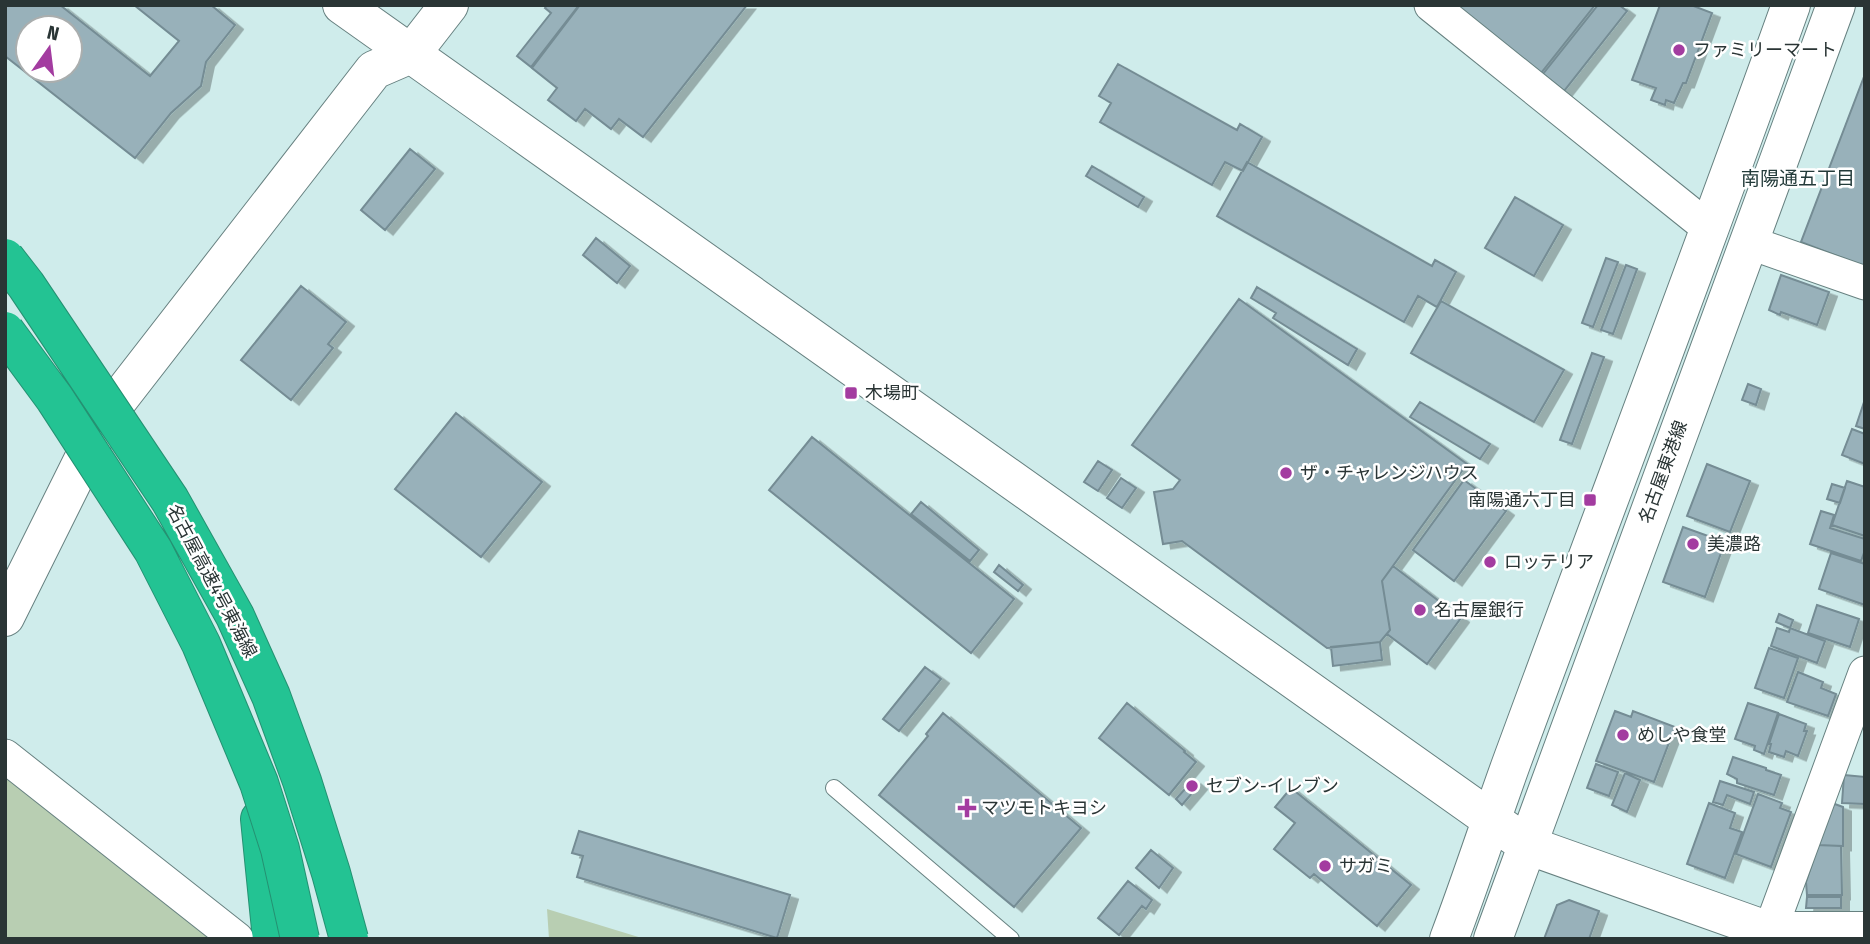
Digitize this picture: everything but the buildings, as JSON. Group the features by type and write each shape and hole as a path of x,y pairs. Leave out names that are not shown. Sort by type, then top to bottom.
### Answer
{"highway":[{"name":"名古屋高速4号東海線","path":"5,258 26,285 170,500 235,616 271,696 302,781 349,939"},
{"path":"5,331 55,399 153,550 201,644 259,783 280,849 300,939"},
{"path":"99,429 166,516 221,638 368,939"},
{"path":"221,638 257,787 272,939"}],"street":[{"path":"342,5 1527,845 1768,935 1865,931"},
{"path":"5,617 99,429 374,69 411,54 449,5"},
{"path":"1431,5 1711,230"},
{"path":"1449,939 1711,230 1791,5"},
{"name":"名古屋東港線","path":"1493,939 1836,5"},
{"path":"1748,242 1865,283"},
{"path":"5,276 99,429"},
{"path":"5,316 99,429"},
{"path":"1768,935 1858,708 1865,673"},
{"path":"5,756 237,939"}],"lane":[{"path":"834,788 1011,939"}],"green space":[{"path":"5,766 223,939 5,939"},
{"path":"547,909 645,939 549,939"}],"place":[{"name":"ファミリーマート","path":"1679,50"},
{"name":"木場町","path":"851,393"},
{"name":"ザ・チャレンジハウス","path":"1286,473"},
{"name":"南陽通六丁目","path":"1590,500"},
{"name":"美濃路","path":"1693,544"},
{"name":"ロッテリア","path":"1490,562"},
{"name":"名古屋銀行","path":"1420,610"},
{"name":"めしや食堂","path":"1623,735"},
{"name":"セブン-イレブン","path":"1192,786"},
{"name":"マツモトキヨシ","path":"967,808"},
{"name":"サガミ","path":"1325,866"}],"district":[{"name":"南陽通五丁目","path":"1798,178"}]}
